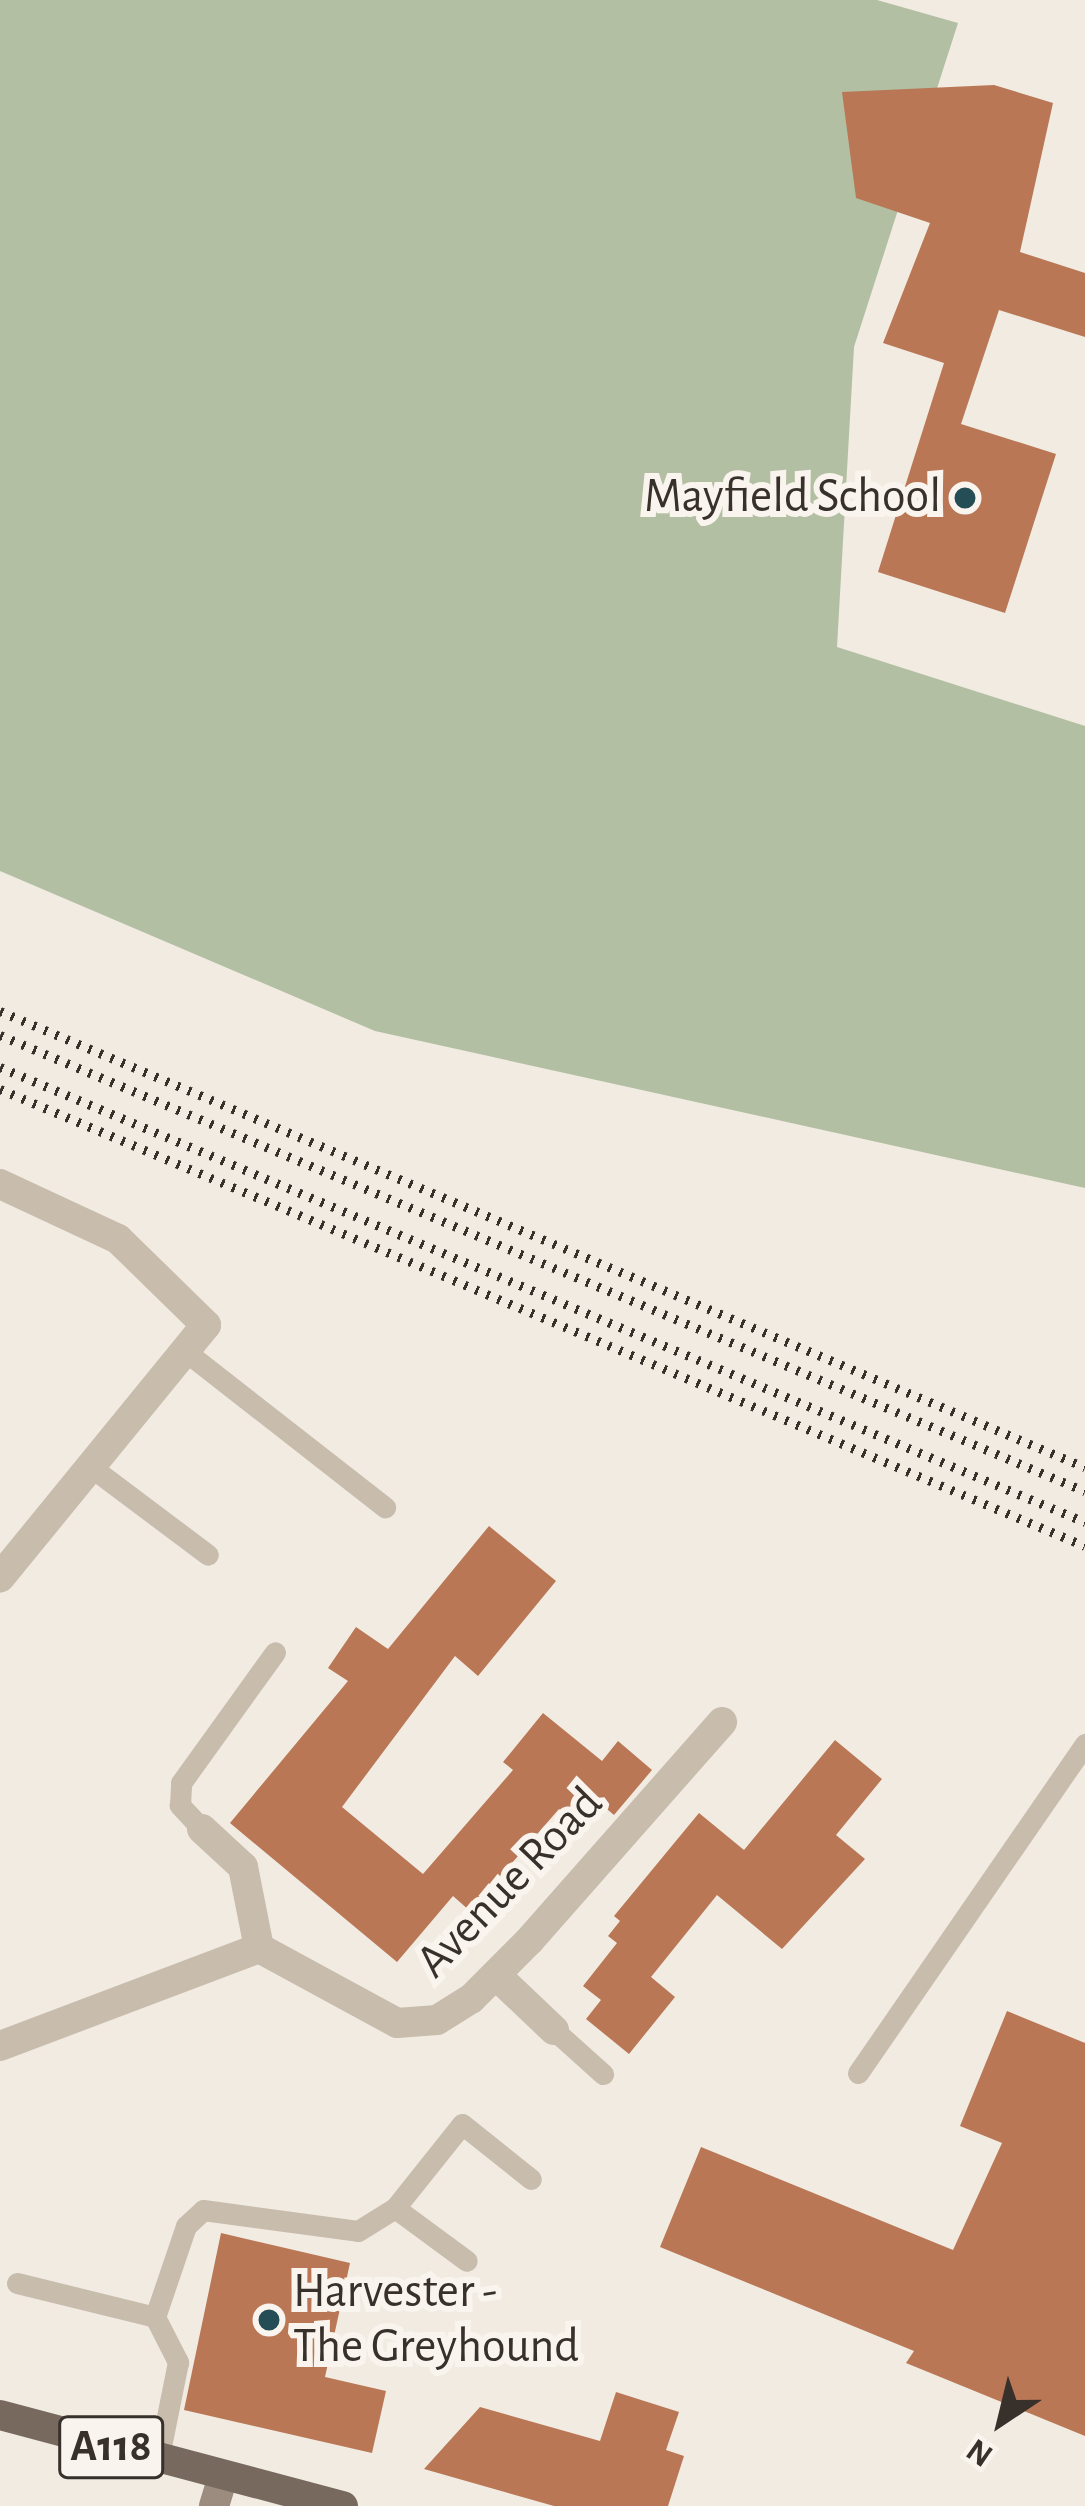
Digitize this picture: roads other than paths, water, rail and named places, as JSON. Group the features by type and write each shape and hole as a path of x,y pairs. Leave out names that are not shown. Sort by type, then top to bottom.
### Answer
{"main road":[{"name":"A118","path":"0,2415 158,2461 218,2491 343,2506"}],"street":[{"path":"0,1184 118,1239 206,1325 0,1578"},
{"name":"Avenue Road","path":"259,1948 398,2023 437,2020 496,1975 722,1722"},
{"path":"0,2046 259,1948 244,1867 202,1829"},
{"path":"496,1975 554,2030"}],"lane":[{"path":"184,1351 385,1508"},
{"path":"91,1467 208,1555"},
{"path":"202,1829 180,1805 182,1783 275,1652"},
{"path":"858,2073 1085,1744"},
{"path":"554,2030 603,2074"},
{"path":"158,2461 178,2362 155,2317 186,2226 203,2210 358,2231 394,2208 462,2124 531,2179"},
{"path":"394,2208 467,2261"},
{"path":"17,2283 155,2317"}],"railway":[{"path":"0,1011 1085,1467"},
{"path":"0,1035 1085,1491"},
{"path":"0,1067 1085,1522"},
{"path":"0,1089 1085,1546"}],"place":[{"name":"Mayfield School","path":"965,498"},
{"name":"Harvester - The Greyhound","path":"269,2320"}]}
